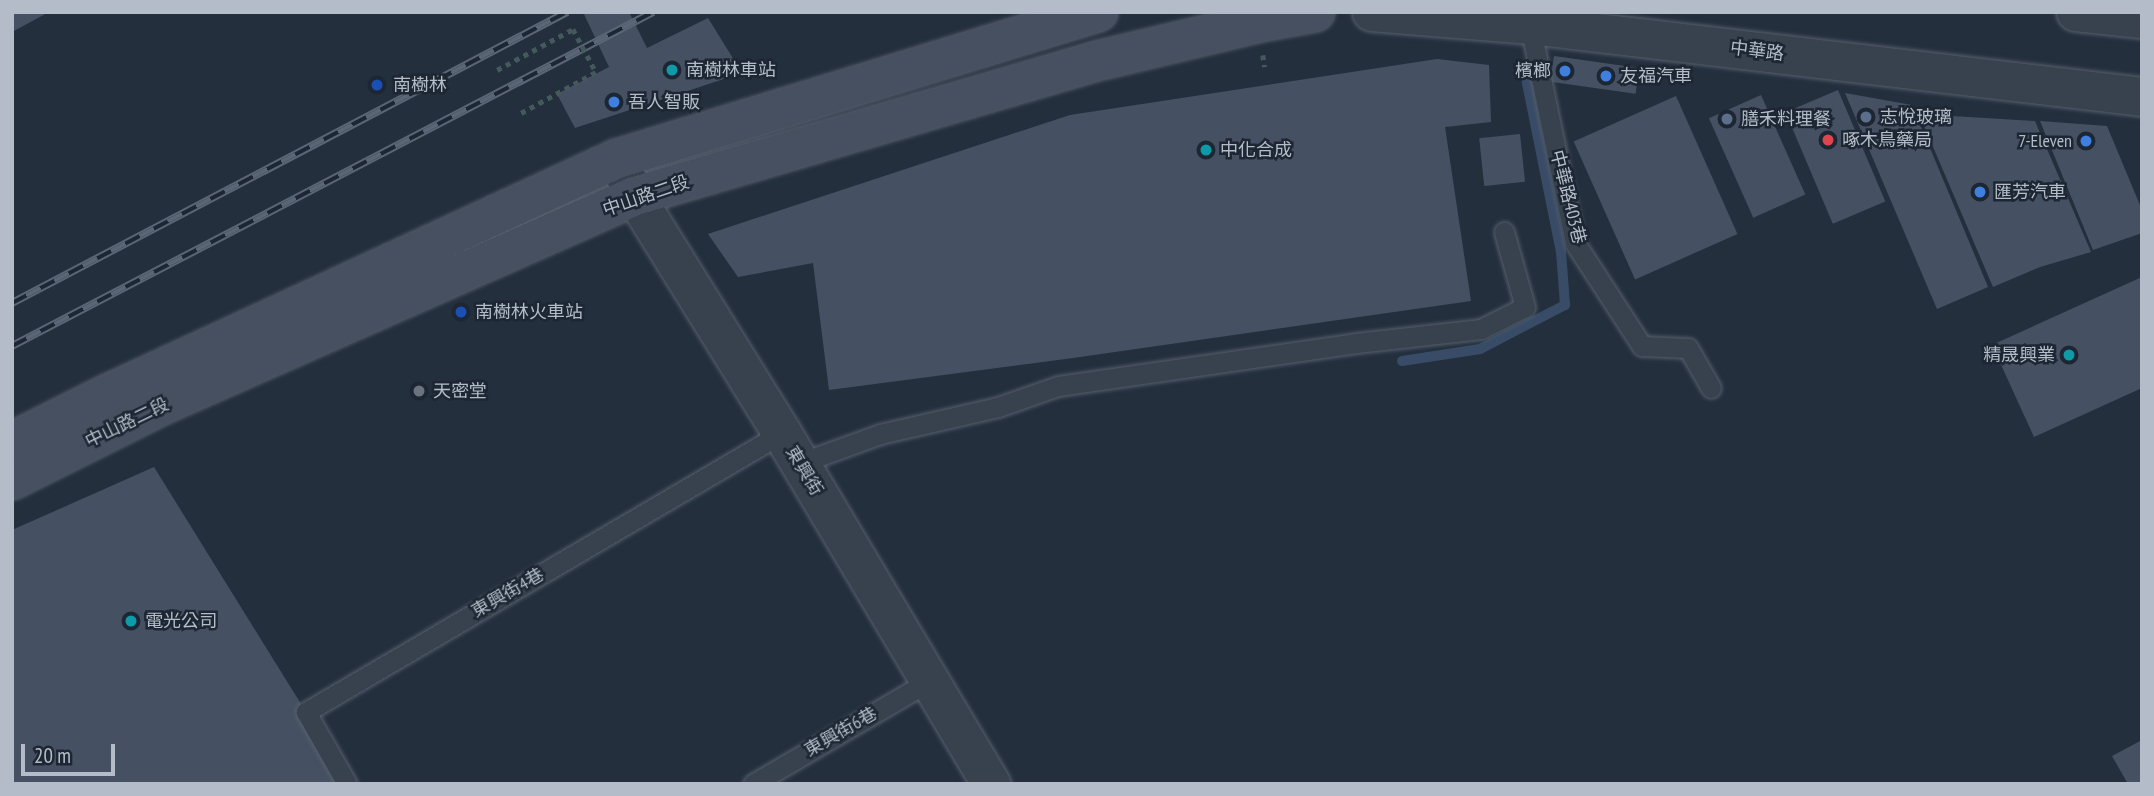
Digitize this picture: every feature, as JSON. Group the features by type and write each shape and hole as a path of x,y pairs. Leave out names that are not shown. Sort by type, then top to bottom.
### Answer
{"main road":[{"name":"中山路二段","path":"12,442 108,394 617,159 1098,12"},
{"name":"中山路二段","path":"12,480 162,405 635,196 1101,60 1315,12"}],"street":[{"name":"中華路","path":"1372,12 1530,25 2142,97"},
{"path":"2076,12 2142,19"},
{"name":"東興街","path":"617,159 635,196 791,448 991,784"}],"lane":[{"name":"中華路403巷","path":"1530,25 1575,243 1642,346 1688,348 1711,388"},
{"path":"791,448 880,434 998,407 1058,386 1480,329 1525,307 1504,232"},
{"name":"東興街4巷","path":"347,784 306,712 791,448"},
{"name":"東興街6巷","path":"752,784 929,681"}],"path":[{"path":"497,70 573,29 596,72 521,113"}],"building":[{"path":"12,12 49,12 12,32"},
{"name":"南樹林車站","path":"583,12 629,12 647,48 708,18 742,73 575,128 557,94 609,67"},
{"name":"友福汽車","path":"1554,56 1639,68 1636,94 1550,82"},
{"path":"1437,59 1489,65 1491,122 1445,127 1471,301 829,390 813,263 738,277 708,234 1070,115"},
{"name":"啄木鳥藥局","path":"1838,90 1885,201 1833,224 1786,112"},
{"path":"1845,93 1912,105 1988,287 1937,309"},
{"path":"1761,95 1805,195 1753,218 1709,118"},
{"path":"1676,96 1737,234 1635,279 1574,142"},
{"path":"1919,114 2035,121 2091,252 2040,267 1993,287"},
{"path":"2040,121 2107,126 2142,210 2142,233 2093,250"},
{"path":"1520,134 1525,182 1484,186 1479,138"},
{"name":"精晟興業","path":"2142,277 2142,388 2034,437 1992,345"},
{"name":"電光公司","path":"154,467 306,712 340,784 12,784 12,530"},
{"path":"2142,740 2142,784 2128,784 2112,756"}],"waterway":[{"path":"1402,361 1480,349 1565,305 1561,252 1524,68"}],"railway":[{"path":"12,303 567,12"},
{"path":"12,346 653,12"}],"place":[{"name":"南樹林車站","path":"672,70"},
{"name":"檳榔","path":"1565,71"},
{"name":"友福汽車","path":"1606,76"},
{"name":"南樹林","path":"377,85"},
{"name":"吾人智販","path":"614,102"},
{"name":"志悅玻璃","path":"1866,117"},
{"name":"膳禾料理餐","path":"1727,119"},
{"name":"啄木鳥藥局","path":"1828,140"},
{"name":"7-Eleven","path":"2086,141"},
{"name":"中化合成","path":"1206,150"},
{"name":"匯芳汽車","path":"1980,192"},
{"name":"南樹林火車站","path":"461,312"},
{"name":"精晟興業","path":"2069,355"},
{"name":"天密堂","path":"419,391"},
{"name":"電光公司","path":"131,621"}]}
